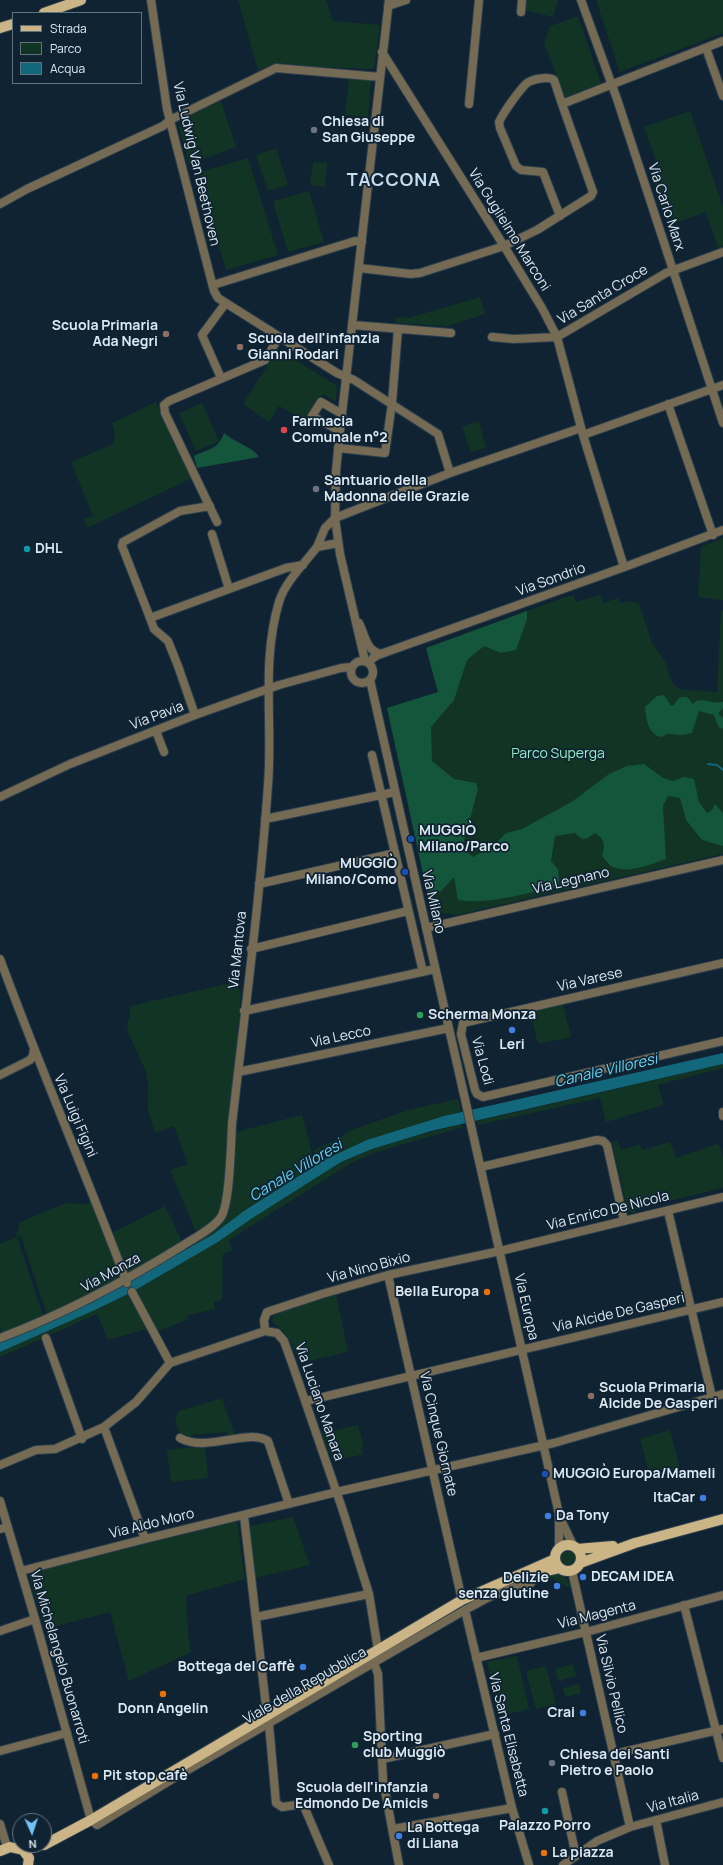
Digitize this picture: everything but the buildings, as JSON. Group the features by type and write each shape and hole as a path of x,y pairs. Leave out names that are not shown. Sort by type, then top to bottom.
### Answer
{"main road":[{"path":"47,12 81,0"},
{"path":"0,28 12,24"},
{"path":"635,1543 608,1547 576,1548 566,1545 558,1559 568,1571 572,1571 580,1564 635,1543 723,1518"},
{"path":"576,1548 581,1556 580,1564"},
{"name":"Viale della Repubblica","path":"490,1588 534,1574 558,1559"},
{"name":"Viale della Repubblica","path":"52,1840 91,1820 268,1720 378,1650 463,1605 490,1588 558,1559"},
{"name":"Viale della Repubblica","path":"52,1838 60,1835"},
{"path":"6,1849 25,1852 29,1862"},
{"name":"Viale della Repubblica","path":"29,1862 34,1853"}],"street":[{"name":"Via Ludwig Van Beethoven","path":"151,0 170,120 213,285 218,298 225,304"},
{"path":"361,666 374,673 367,682 356,682 361,666 361,645 338,543 334,493 382,52 389,3 406,0"},
{"path":"469,104 479,0"},
{"path":"521,12 522,0"},
{"name":"Via Carlo Marx","path":"582,0 612,84 723,423"},
{"path":"562,104 723,41"},
{"path":"706,48 723,96"},
{"name":"Via Guglielmo Marconi","path":"382,52 542,308 557,338 582,431 624,567"},
{"path":"0,204 27,189 163,126 170,120 276,68 380,77"},
{"path":"358,268 411,274 420,273 504,246 537,230 560,216 592,196 593,192 554,80 548,78 532,80 526,84 499,122 500,128 516,166 521,170 543,172 560,216"},
{"path":"213,285 355,241 362,242"},
{"name":"Via Santa Croce","path":"492,337 514,339 557,338 673,270 723,252"},
{"path":"221,378 202,335 225,304 337,373 346,376 392,403 438,434 450,473"},
{"path":"352,325 451,333"},
{"path":"338,448 385,453 392,403 398,329"},
{"path":"217,522 165,412 164,405 169,401 265,360 279,337"},
{"path":"335,518 450,473 668,404 723,385"},
{"path":"340,430 312,416 321,402 342,414"},
{"path":"668,404 713,535"},
{"path":"195,715 168,641 154,629 122,546 123,542 180,511 210,506"},
{"name":"Via Mantova","path":"223,1213 229,1172 268,783 267,690 271,635 279,600 285,588 317,548 325,528 335,518"},
{"name":"Via Sondrio","path":"384,653 713,535 723,530"},
{"path":"212,534 229,589"},
{"path":"317,548 338,543"},
{"path":"150,618 286,568 303,565"},
{"path":"353,610 368,646 372,650 384,653"},
{"path":"361,666 374,663 384,653"},
{"name":"Via Pavia","path":"0,797 70,764 195,715 267,690 341,668 361,666"},
{"name":"Via Milano","path":"367,682 374,703 395,792 467,1107"},
{"path":"156,731 164,752"},
{"name":"Via Milano","path":"372,755 423,972"},
{"path":"265,819 395,792"},
{"path":"259,884 395,853"},
{"name":"Via Legnano","path":"426,928 723,860"},
{"path":"251,949 408,911"},
{"name":"Via Luigi Figini","path":"0,959 34,1049 105,1223 126,1281"},
{"name":"Via Varese","path":"463,1023 723,963"},
{"path":"244,1011 435,969"},
{"name":"Via Lodi","path":"463,1023 461,1034 475,1090 477,1094 483,1097 723,1042"},
{"name":"Via Lecco","path":"238,1072 449,1028"},
{"path":"0,1075 30,1060 34,1049"},
{"name":"Via Europa","path":"467,1107 559,1514 576,1548"},
{"path":"481,1167 597,1140 603,1141 607,1145 624,1221"},
{"name":"Via Enrico De Nicola","path":"500,1251 723,1197"},
{"path":"668,1211 712,1397"},
{"name":"Via Monza","path":"0,1338 89,1300 126,1281 216,1223 223,1213"},
{"name":"Via Nino Bixio","path":"265,1331 264,1320 267,1312 276,1308 388,1275 500,1251"},
{"name":"Via Cinque Giornate","path":"388,1275 463,1605"},
{"path":"132,1292 170,1363"},
{"name":"Via Alcide De Gasperi","path":"306,1401 723,1302"},
{"path":"0,1465 36,1450 55,1449 82,1439 104,1427 136,1402 157,1376 170,1363 265,1331"},
{"name":"Via Luciano Manara","path":"265,1331 272,1331 281,1336 306,1401 337,1492 369,1594 378,1650"},
{"path":"46,1338 82,1439"},
{"name":"Via Aldo Moro","path":"21,1571 337,1492 543,1445 723,1394"},
{"path":"104,1427 146,1539"},
{"path":"180,1438 194,1444 257,1437 268,1441 289,1504"},
{"name":"Via Michelangelo Buonarroti","path":"0,1501 4,1528 21,1571 91,1820"},
{"name":"Via Europa","path":"558,1559 559,1514"},
{"path":"244,1516 268,1720 276,1803 282,1808 303,1804 329,1865"},
{"name":"Via Silvio Pellico","path":"572,1571 630,1826"},
{"name":"Viale della Repubblica","path":"268,1720 374,1663 463,1605 531,1583 534,1574"},
{"path":"256,1617 369,1594"},
{"name":"Via Magenta","path":"476,1658 586,1632 723,1595"},
{"name":"Via Santa Elisabetta","path":"463,1605 512,1808 529,1865"},
{"path":"684,1605 720,1730 723,1758"},
{"path":"0,1631 35,1618"},
{"path":"374,1663 378,1674 383,1780 399,1865"},
{"path":"614,1754 720,1730"},
{"path":"0,1751 67,1733"},
{"path":"382,1759 495,1734"},
{"path":"562,1792 576,1856"},
{"name":"Via Italia","path":"563,1865 597,1841 630,1826 723,1802"},
{"path":"393,1829 512,1808"},
{"path":"656,1820 665,1865"},
{"path":"0,1824 6,1849"}],"green space":[{"path":"238,0 326,0 333,21 380,25 374,69 318,67 279,63 258,70"},
{"path":"525,0 558,0 553,17 524,10"},
{"path":"596,0 723,0 723,33 620,72"},
{"path":"578,16 601,83 565,97 544,43 550,26"},
{"path":"349,79 371,81 368,117 345,115"},
{"path":"221,101 236,147 189,164 179,127 184,116"},
{"path":"690,111 723,207 723,246 718,248 706,212 669,225 651,173 659,169 644,127"},
{"path":"276,148 288,185 268,191 256,155"},
{"path":"248,158 278,255 226,270 197,173"},
{"path":"313,162 327,163 325,187 310,185"},
{"path":"309,191 324,242 288,252 273,201"},
{"path":"480,297 485,314 448,326 395,323 396,317 408,318"},
{"path":"278,349 337,386 336,402 323,394 306,421 279,406 269,422 243,404"},
{"path":"156,402 192,478 87,528 84,518 93,516 71,462 113,444 115,436 112,423"},
{"path":"202,403 219,441 196,451 179,413"},
{"path":"479,421 486,448 471,452 462,427"},
{"path":"224,433 248,447 259,457 197,468 194,456 215,446"},
{"path":"723,538 723,600 698,597 701,547"},
{"name":"Parco Superga","path":"600,595 603,603 618,598 620,603 628,601 639,603 652,643 665,661 672,683 679,689 717,692 721,611 723,611 723,854 457,915 440,913 429,901 387,708 438,692 426,648 568,596 574,596 576,602"},
{"path":"527,611 527,619 516,650 501,653 484,646 467,660 454,700 431,727 432,761 454,779 476,783 478,789 462,848 473,857 495,844 506,833 522,829 573,801 609,774 627,766 644,764 663,778 673,781 684,777 694,779 699,802 707,813 712,810 715,804 723,813 723,846 702,840 686,820 680,798 668,796 663,806 666,859 640,868 620,869 613,867 602,856 604,845 598,835 595,833 588,838 582,839 575,833 555,836 551,861 558,869 559,883 555,888 495,900 458,900 454,877 442,890 435,894 427,892 387,708 438,692 426,648"},
{"path":"663,695 671,706 674,705 679,698 684,697 687,697 693,704 699,700 723,702 723,708 719,712 719,715 723,718 723,728 721,729 718,726 714,715 699,711 692,733 680,735 668,734 662,737 657,736 649,726 645,707 657,696"},
{"path":"235,982 241,993 224,1189 218,1216 229,1208 236,1132 302,1115 313,1156 315,1150 344,1136 346,1132 408,1110 458,1099 461,1112 428,1121 324,1160 244,1211 212,1235 184,1252 91,1303 0,1341 0,1244 16,1237 20,1222 66,1203 85,1204 94,1201 110,1234 165,1206 182,1241 196,1232 170,1170 188,1164 174,1126 155,1133 148,1109 148,1086 146,1072 128,1032 127,1023 130,1017 130,1006","holes":["21,1236 47,1314 43,1316 17,1237"]},
{"path":"563,1004 571,1037 538,1044 530,1012"},
{"path":"723,1064 723,1068 658,1085 664,1105 606,1122 600,1098 478,1125 477,1121"},
{"path":"462,1124 463,1127 376,1152 351,1163 229,1240 232,1251 223,1254 222,1300 214,1302 215,1309 188,1315 187,1320 156,1332 137,1294 131,1299 147,1329 108,1340 97,1314 0,1357 0,1352 132,1292 218,1242 251,1219 341,1162 372,1149"},
{"path":"617,1140 621,1150 640,1144 642,1150 670,1142 676,1158 717,1144 720,1146 723,1157 723,1188 636,1209 634,1213 628,1212 612,1142"},
{"path":"336,1294 348,1352 300,1363 290,1340 283,1331 273,1323 272,1319 278,1312"},
{"path":"222,1398 235,1435 228,1435 227,1432 191,1435 191,1439 180,1435 175,1419 179,1411"},
{"path":"358,1425 364,1447 361,1447 363,1454 333,1461 322,1433"},
{"path":"670,1430 681,1472 651,1479 640,1439"},
{"path":"205,1446 208,1478 171,1482 167,1450"},
{"path":"293,1517 310,1565 255,1578 250,1526"},
{"path":"237,1521 245,1579 186,1596 188,1633 191,1652 129,1681 110,1612 45,1629 29,1577 31,1573"},
{"path":"568,1551 575,1556 576,1559 571,1566 568,1567 561,1562 560,1559 565,1552"},
{"path":"558,1571 568,1581 572,1589 548,1577 539,1580 537,1576"},
{"path":"517,1656 529,1709 500,1716 487,1662"},
{"path":"573,1664 576,1676 558,1681 555,1669"},
{"path":"546,1666 556,1704 536,1709 526,1671"},
{"path":"579,1684 581,1693 565,1697 563,1688"}],"water":[{"path":"723,1053 723,1064 431,1131 372,1149 341,1162 251,1219 218,1242 132,1292 0,1352 0,1341 91,1303 212,1235 244,1211 324,1160 367,1140 444,1116"}],"waterway":[{"path":"708,764 717,765 723,770"}],"place":[{"name":"Chiesa di San Giuseppe","path":"314,130"},
{"name":"Scuola Primaria Ada Negri","path":"166,334"},
{"name":"Scuola dell'infanzia Gianni Rodari","path":"240,347"},
{"name":"Farmacia Comunale n°2","path":"284,430"},
{"name":"Santuario della Madonna delle Grazie","path":"316,489"},
{"name":"DHL","path":"27,549"},
{"name":"MUGGIÒ Milano/Parco","path":"411,839"},
{"name":"MUGGIÒ Milano/Como","path":"405,872"},
{"name":"Scherma Monza","path":"420,1015"},
{"name":"Leri","path":"512,1030"},
{"name":"Bella Europa","path":"487,1292"},
{"name":"Scuola Primaria Alcide De Gasperi","path":"591,1396"},
{"name":"MUGGIÒ Europa/Mameli","path":"545,1474"},
{"name":"ItaCar","path":"703,1498"},
{"name":"Da Tony","path":"548,1516"},
{"name":"DECAM IDEA","path":"583,1577"},
{"name":"Delizie senza glutine","path":"557,1586"},
{"name":"Bottega del Caffè","path":"303,1667"},
{"name":"Donn Angelin","path":"163,1694"},
{"name":"Crai","path":"583,1713"},
{"name":"Sporting club Muggiò","path":"355,1745"},
{"name":"Chiesa dei Santi Pietro e Paolo","path":"552,1763"},
{"name":"Pit stop cafè","path":"95,1776"},
{"name":"Scuola dell'infanzia Edmondo De Amicis","path":"436,1796"},
{"name":"Palazzo Porro","path":"545,1811"},
{"name":"La Bottega di Liana","path":"399,1836"},
{"name":"La piazza","path":"544,1853"}],"district":[{"name":"TACCONA","path":"394,181"}],"water label":[{"name":"Canale Villoresi","path":"606,1071"},
{"name":"Canale Villoresi","path":"296,1171"}]}
